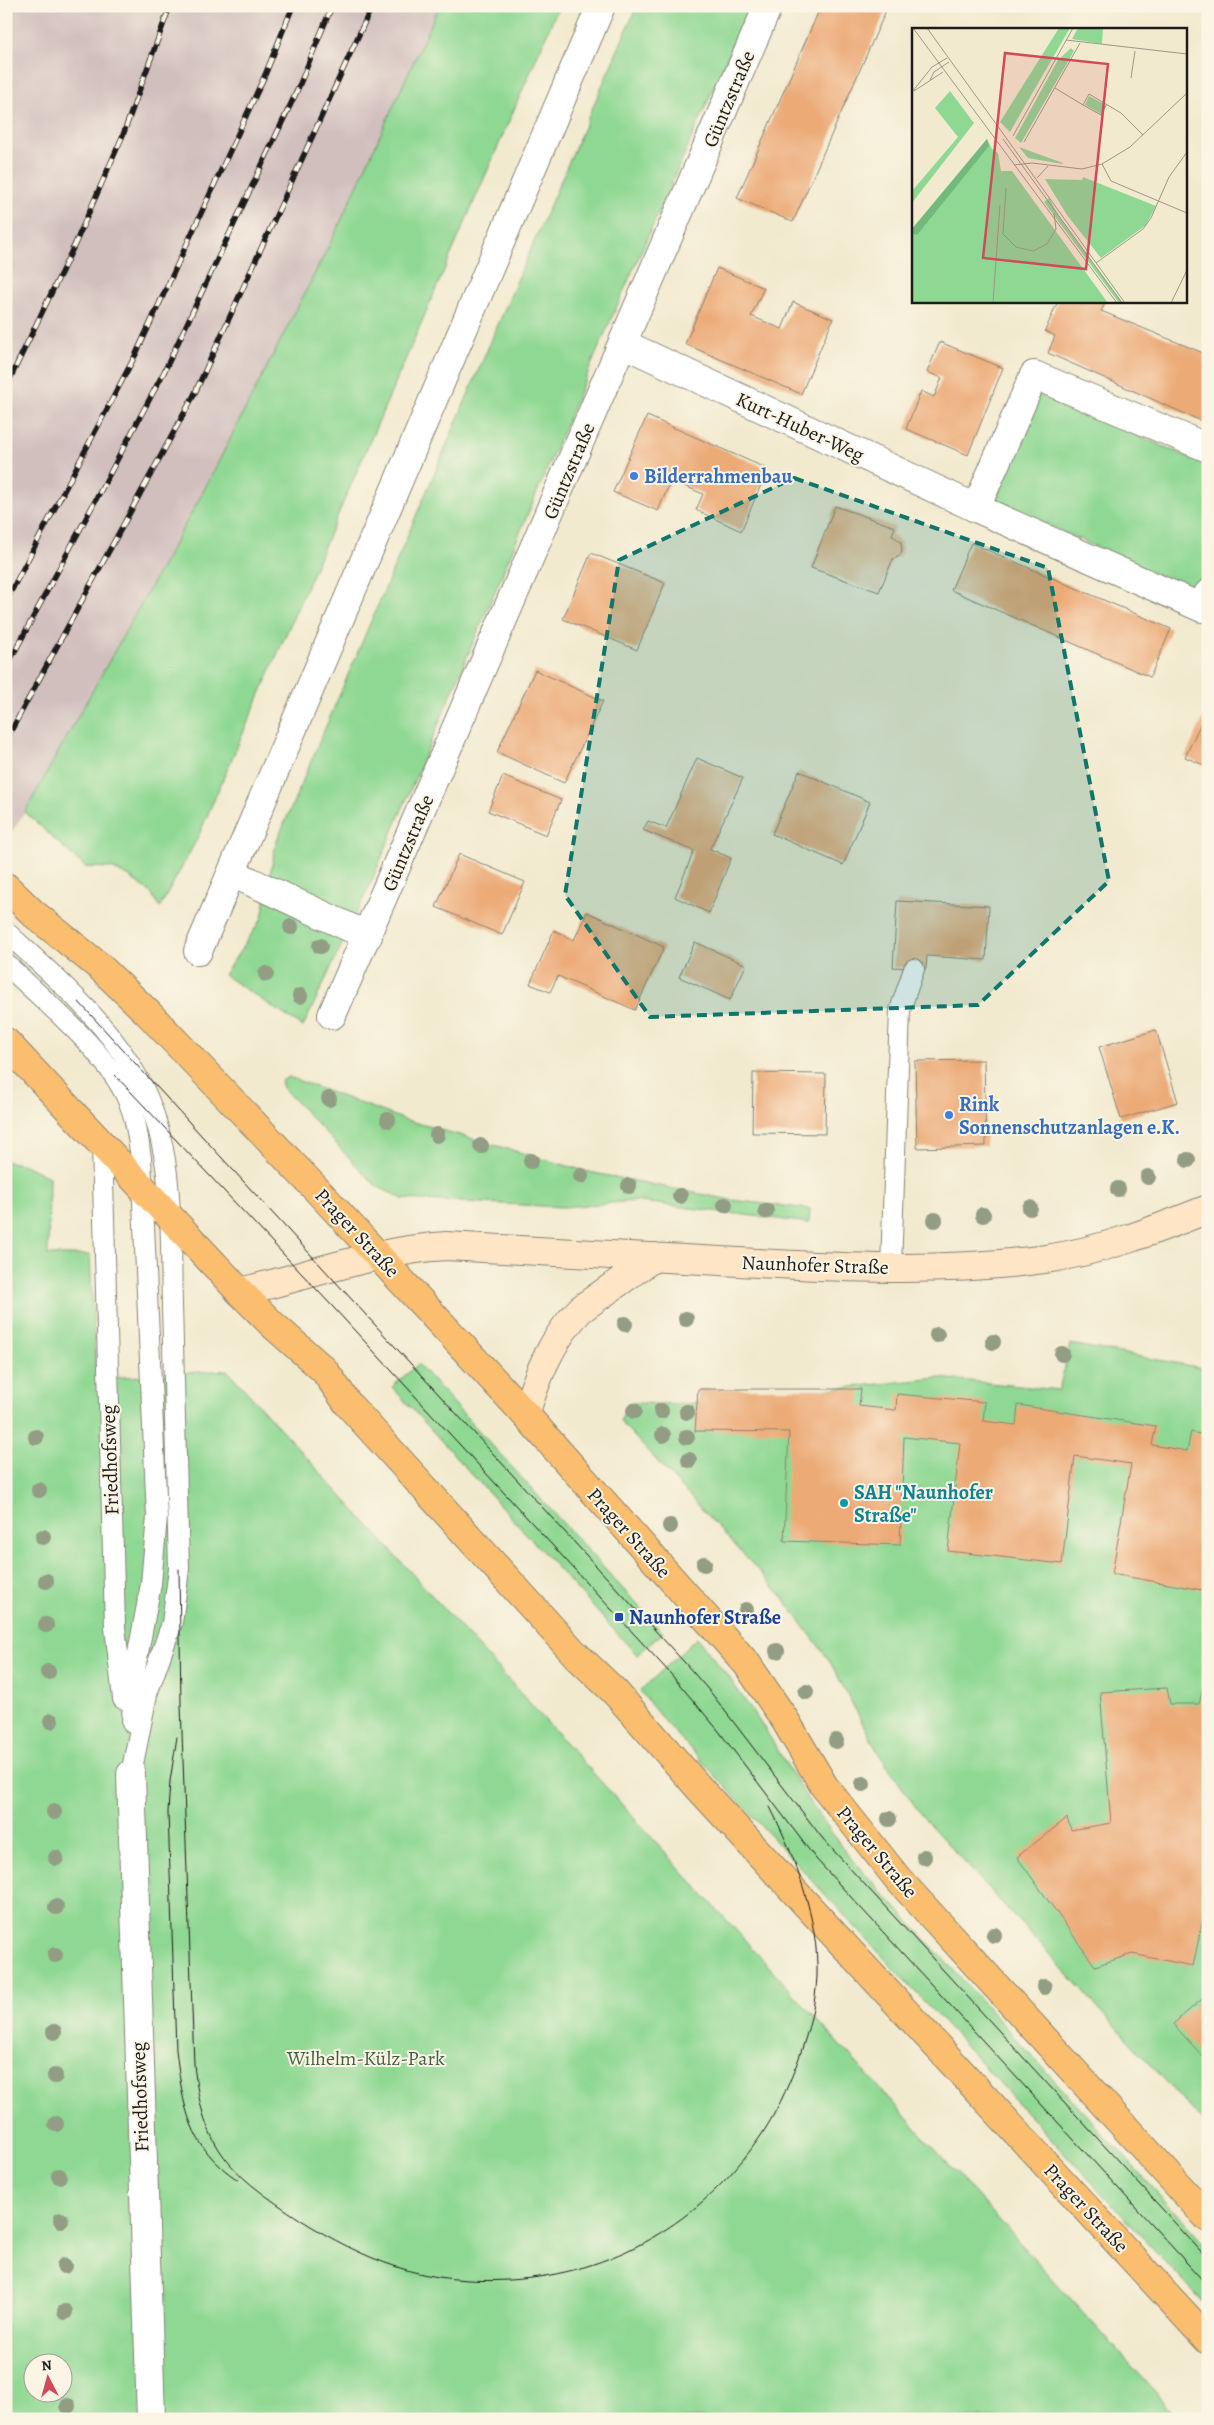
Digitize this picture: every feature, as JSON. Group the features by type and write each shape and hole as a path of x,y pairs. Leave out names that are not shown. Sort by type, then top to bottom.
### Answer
{"main road":[{"name":"Prager Straße","path":"6,887 34,914 100,967 148,1013 525,1414 747,1664 785,1720 824,1786 865,1840 898,1879 1208,2218"},
{"name":"Prager Straße","path":"6,1042 240,1292 272,1325 324,1370 348,1404 569,1647 614,1692 713,1803 1208,2340"},
{"name":"Naunhofer Straße","path":"240,1292 378,1256 412,1249 446,1246 891,1268 982,1265 1046,1258 1098,1248 1152,1231 1208,1209"},
{"path":"525,1414 551,1348 570,1319 587,1304 654,1257"}],"street":[{"path":"198,951 601,6"},
{"name":"Güntzstraße","path":"332,1014 368,936 768,6"},
{"name":"Kurt-Huber-Weg","path":"624,344 976,508 1202,608 1208,594"},
{"path":"976,508 1034,375 1208,448"},
{"path":"232,873 368,936"},
{"name":"Friedhofsweg","path":"131,1774 151,2419"}],"lane":[{"name":"Friedhofsweg","path":"6,932 80,1002 115,1044 139,1078 158,1122 163,1143 169,1217 179,1569 173,1616 145,1702 131,1774"},
{"name":"Friedhofsweg","path":"6,964 79,1035 115,1075 128,1100 141,1158 144,1191 157,1517 151,1584 134,1674 131,1774"},
{"path":"891,1268 900,1010 914,969"},
{"name":"Friedhofsweg","path":"102,1144 115,1627 131,1774"}],"highlighted area":[{"path":"794,478 1048,568 1109,881 978,1005 650,1017 565,895 619,560"}],"shaded area":[{"path":"6,6 439,6 335,234 202,494 25,812 6,840"}],"green space":[{"path":"439,6 559,6 197,839 160,907 150,892 128,876 111,868 85,867 25,812 202,494 335,234"},
{"path":"637,6 750,6 601,342 369,887 303,1027 224,975 262,918 276,843"},
{"path":"1039,392 1208,466 1208,562 1195,592 995,501"},
{"path":"289,1077 403,1119 589,1172 731,1200 810,1209 809,1223 634,1201 563,1207 403,1199 376,1186 283,1088 281,1081"},
{"name":"Wilhelm-Külz-Park","path":"6,1161 25,1165 49,1177 48,1255 90,1255 96,1379 227,1370 1180,2419 6,2419"},
{"path":"1070,1344 1208,1369 1208,2127 922,1816 879,1754 829,1660 781,1595 620,1421 630,1403 684,1404 938,1378 1059,1390"},
{"path":"418,1364 663,1633 637,1655 392,1387"},
{"path":"697,1638 730,1679 766,1731 808,1800 848,1855 1208,2248 1208,2308 660,1716 640,1691"}],"building":[{"path":"821,6 888,6 793,222 737,198"},
{"path":"717,268 764,288 751,316 782,329 793,302 833,319 801,394 685,344"},
{"path":"1058,302 1106,302 1101,311 1208,355 1208,424 1048,353 1055,336 1045,331"},
{"path":"940,342 1003,368 968,455 906,429 921,391 934,397 942,378 927,372"},
{"path":"647,416 768,469 741,531 696,510 703,494 671,480 658,511 613,492"},
{"path":"835,506 895,527 892,535 901,542 902,552 893,559 879,592 811,568"},
{"path":"971,543 1171,629 1150,677 951,590"},
{"path":"591,553 665,583 637,650 563,619"},
{"path":"535,670 603,701 564,783 497,752"},
{"path":"1208,708 1208,767 1185,757"},
{"path":"697,758 743,778 710,849 731,858 709,913 675,897 694,851 643,830 648,821 666,828"},
{"path":"799,771 870,802 843,865 772,834"},
{"path":"503,776 561,800 546,835 488,811"},
{"path":"459,854 525,882 502,935 436,907"},
{"path":"897,901 989,906 986,960 927,956 926,969 893,967"},
{"path":"587,912 664,947 635,1010 558,976 550,992 530,984 554,930 574,940"},
{"path":"695,942 746,965 730,1000 679,977"},
{"path":"1156,1030 1178,1102 1121,1119 1099,1047"},
{"path":"984,1060 986,1146 917,1148 915,1061"},
{"path":"753,1073 826,1074 825,1134 752,1133"},
{"name":"SAH \"Naunhofer Straße\"","path":"698,1389 861,1389 859,1406 896,1410 897,1394 985,1402 983,1421 1016,1425 1018,1405 1156,1426 1152,1445 1187,1451 1191,1432 1208,1436 1208,1591 1112,1574 1131,1464 1075,1456 1062,1564 948,1551 960,1443 904,1437 900,1545 784,1541 789,1432 695,1431"},
{"path":"1167,1688 1170,1704 1199,1704 1203,1688 1208,1689 1208,1895 1193,1966 1132,1954 1095,1966 1017,1857 1067,1818 1071,1830 1111,1823 1100,1692"},
{"path":"1208,1994 1208,2062 1173,2024"}],"tram line":[{"path":"79,1002 685,1663 712,1694 823,1839 1208,2259"},
{"path":"115,1075 333,1307 669,1672 718,1730 816,1859 1208,2286"},
{"path":"179,1569 181,1705 194,2064 198,2094 205,2119 213,2139 225,2157 256,2188 312,2227 372,2258 410,2271 438,2277 467,2280 509,2280 547,2276 584,2267 619,2255 651,2238 682,2218 711,2194 737,2167 760,2137 790,2081 811,2016 817,1976 814,1933 804,1889 788,1846 770,1807"},
{"path":"177,1737 170,1781 168,1812 176,2050 186,2107 198,2139 208,2154 238,2180"}],"railway":[{"path":"6,387 75,244 123,135 170,6"},
{"path":"6,601 136,354 265,75 293,6"},
{"path":"6,668 164,372 297,91 332,6"},
{"path":"6,740 194,395 372,6"}],"place":[{"name":"Bilderrahmenbau","path":"634,476"},
{"name":"Rink Sonnenschutzanlagen e.K.","path":"949,1115"},
{"name":"SAH \"Naunhofer Straße\"","path":"844,1503"},
{"name":"Naunhofer Straße","path":"619,1617"}]}
